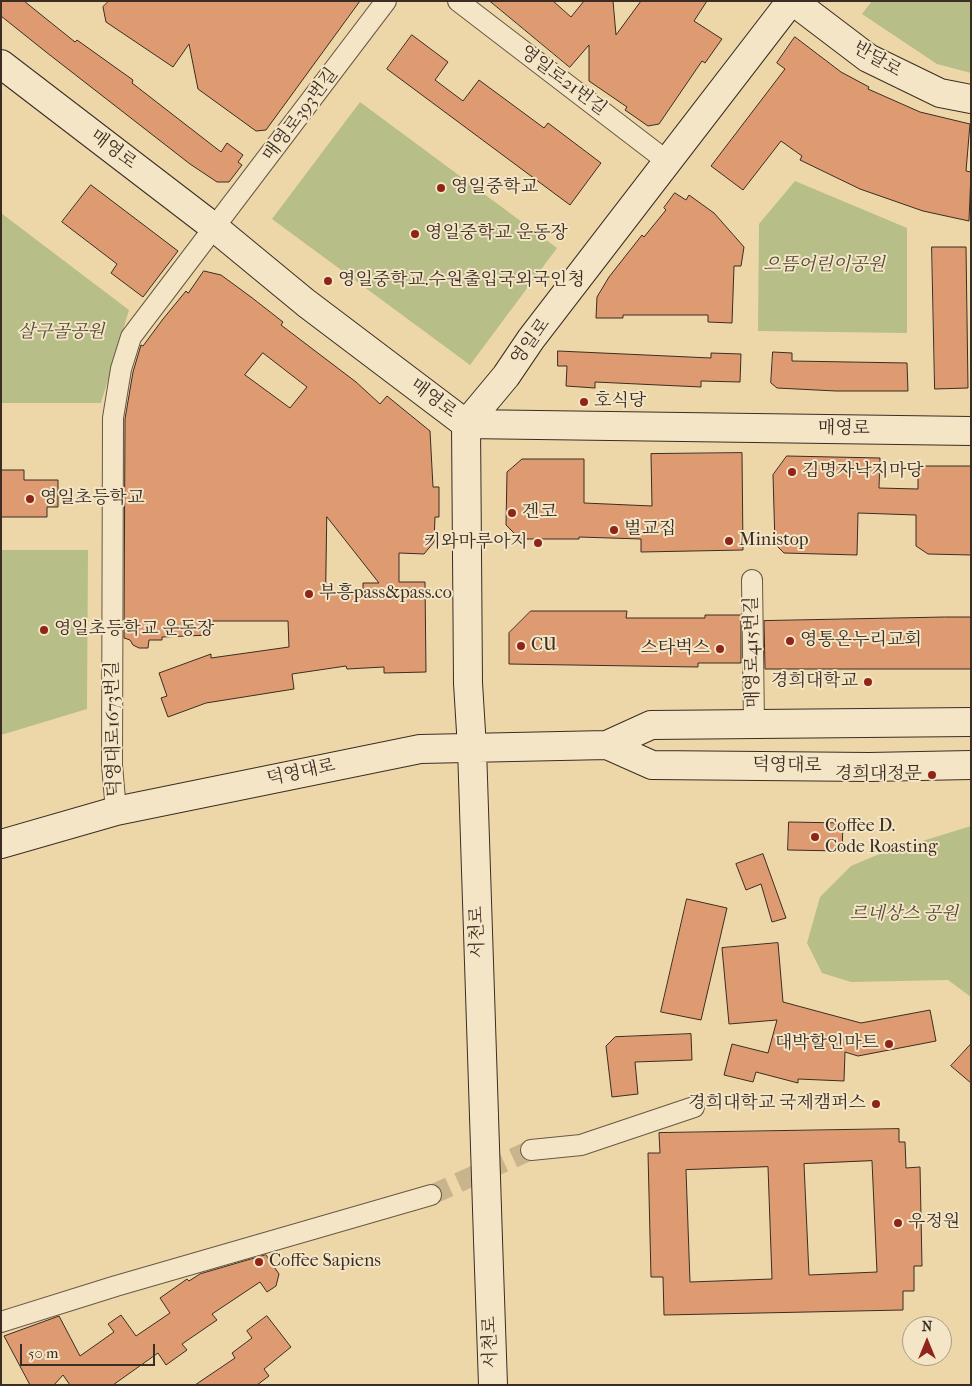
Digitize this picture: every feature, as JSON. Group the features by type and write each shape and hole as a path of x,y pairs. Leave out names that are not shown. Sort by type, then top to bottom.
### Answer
{"street":[{"name":"매영로393번길","path":"215,228 386,1"},
{"name":"영일로21번길","path":"458,1 668,162"},
{"name":"영일로","path":"466,424 506,376 531,339 792,1"},
{"name":"반달로","path":"792,1 868,58 940,93 971,99"},
{"name":"매영로","path":"1,64 215,228 306,303 466,424 971,431"},
{"name":"덕영대로1673번길","path":"116,811 112,765 113,418 115,398 131,337 215,228"},
{"path":"466,424 468,682 472,748"},
{"name":"매영로415번길","path":"752,580 754,724"},
{"name":"덕영대로","path":"1,844 116,811 420,750 607,745 651,725 971,722"},
{"name":"덕영대로","path":"607,745 652,765 869,767 971,764"},
{"name":"서천로","path":"472,748 493,1385"},
{"path":"531,1150 581,1144 694,1107"},
{"path":"1,1322 116,1286 431,1195"}],"green space":[{"path":"872,1 971,1 971,73 937,64 862,14"},
{"name":"영일중학교 운동장","path":"360,102 557,248 470,365 272,219"},
{"name":"으뜸어린이공원","path":"795,181 907,228 907,333 758,331 759,224"},
{"name":"살구골공원","path":"1,213 129,310 101,403 1,403"},
{"name":"영일초등학교 운동장","path":"1,550 88,550 87,709 1,735"},
{"name":"르네상스 공원","path":"971,826 971,997 948,980 851,982 822,973 807,943 820,897 851,866 877,855"}],"building":[{"path":"1,1 24,1 75,42 77,40 133,80 132,83 221,152 227,143 243,155 238,162 242,165 229,182 217,182 190,164 1,16"},
{"path":"109,1 360,1 266,130 256,131 198,89 189,44 173,67 106,22 103,7"},
{"path":"490,1 553,1 571,17 584,1 613,1 616,35 641,1 707,1 694,21 722,39 705,63 702,61 659,124 648,126 625,110 627,107 589,81 589,45 570,67"},
{"path":"412,35 448,62 435,80 463,101 479,80 544,128 548,123 601,163 570,205 387,69"},
{"path":"795,37 841,72 869,87 868,89 920,112 970,124 966,171 971,172 969,221 923,211 860,189 800,160 802,156 781,141 743,190 711,166 785,69 777,63"},
{"path":"91,185 178,251 143,297 111,273 117,264 62,222"},
{"path":"675,193 686,200 689,195 714,213 744,247 741,266 734,266 732,323 708,322 708,315 623,315 623,318 596,318 597,297 609,277 642,235 644,237 666,210 664,208"},
{"path":"932,247 966,247 968,388 935,389"},
{"path":"204,271 221,275 283,322 281,325 356,382 380,404 387,396 430,431 433,487 439,487 439,517 435,517 434,542 424,554 399,553 399,582 425,582 426,672 384,673 384,667 347,669 346,666 292,674 294,689 206,703 168,717 161,698 167,696 159,673 211,654 211,658 289,647 288,621 210,621 210,635 162,637 162,640 149,640 148,648 139,648 133,645 130,640 124,638 125,419 133,372 141,345 143,346 186,291 188,293","holes":["263,353 307,387 290,408 245,375","327,517 379,583 363,583 363,593 326,592"]},
{"path":"558,351 711,358 711,353 741,354 740,382 701,381 701,387 595,382 595,388 566,386 567,366 558,366"},
{"path":"773,352 792,353 792,361 907,363 908,391 836,391 777,388 771,383"},
{"path":"742,453 743,550 641,552 641,539 579,537 579,539 520,539 506,525 507,472 522,459 584,459 584,503 652,506 651,454"},
{"path":"787,456 880,458 879,488 918,489 918,466 971,466 971,555 928,554 916,546 916,515 858,513 857,555 784,553 775,544 773,475"},
{"name":"영일초등학교","path":"1,470 24,470 24,480 58,480 58,507 47,507 47,517 1,517"},
{"path":"531,611 627,611 626,618 705,618 705,615 741,615 741,663 698,663 698,667 509,664 509,633"},
{"path":"971,617 971,669 765,669 764,621"},
{"path":"789,822 843,823 842,851 788,850"},
{"path":"763,854 786,918 772,922 761,884 746,890 736,864"},
{"path":"687,899 727,908 701,1020 661,1012"},
{"path":"778,943 783,1002 861,1023 930,1010 936,1041 858,1056 845,1052 844,1081 798,1079 798,1083 756,1072 753,1082 724,1075 732,1044 768,1053 777,1020 729,1024 722,948"},
{"path":"691,1034 692,1060 635,1062 638,1094 612,1097 606,1046 615,1037"},
{"path":"971,1044 971,1083 951,1066"},
{"name":"우정원","path":"899,1129 899,1142 905,1142 906,1168 920,1167 922,1266 914,1266 914,1291 903,1291 903,1310 664,1315 663,1277 651,1277 648,1153 660,1153 659,1133","holes":["872,1161 877,1272 809,1275 804,1164","768,1167 772,1279 690,1282 686,1170"]},
{"path":"266,1255 279,1274 276,1286 267,1292 260,1282 212,1314 217,1320 182,1344 187,1350 166,1365 158,1353 113,1385 70,1385 63,1375 54,1385 30,1385 4,1336 59,1316 80,1356 114,1332 108,1324 121,1315 136,1336 170,1313 160,1298 187,1279 189,1281 200,1274"},
{"path":"267,1316 291,1347 264,1369 269,1376 257,1385 195,1385 235,1358 232,1353 252,1338 247,1331"}],"tunnel":[{"path":"431,1195 531,1150"}],"place":[{"name":"영일중학교","path":"441,188"},
{"name":"영일중학교 운동장","path":"415,234"},
{"name":"영일중학교.수원출입국외국인청","path":"328,281"},
{"name":"호식당","path":"584,402"},
{"name":"김명자낙지마당","path":"792,472"},
{"name":"영일초등학교","path":"30,499"},
{"name":"겐코","path":"512,513"},
{"name":"벌교집","path":"614,530"},
{"name":"Ministop","path":"729,541"},
{"name":"키와마루아지","path":"538,543"},
{"name":"부흥pass&pass.co","path":"309,594"},
{"name":"영일초등학교 운동장","path":"44,630"},
{"name":"영통온누리교회","path":"790,641"},
{"name":"CU","path":"521,646"},
{"name":"스타벅스","path":"720,649"},
{"name":"경희대학교","path":"868,682"},
{"name":"경희대정문","path":"932,775"},
{"name":"Coffee D. Code Roasting","path":"815,837"},
{"name":"대박할인마트","path":"889,1044"},
{"name":"경희대학교 국제캠퍼스","path":"876,1104"},
{"name":"우정원","path":"898,1223"},
{"name":"Coffee Sapiens","path":"259,1262"}]}
